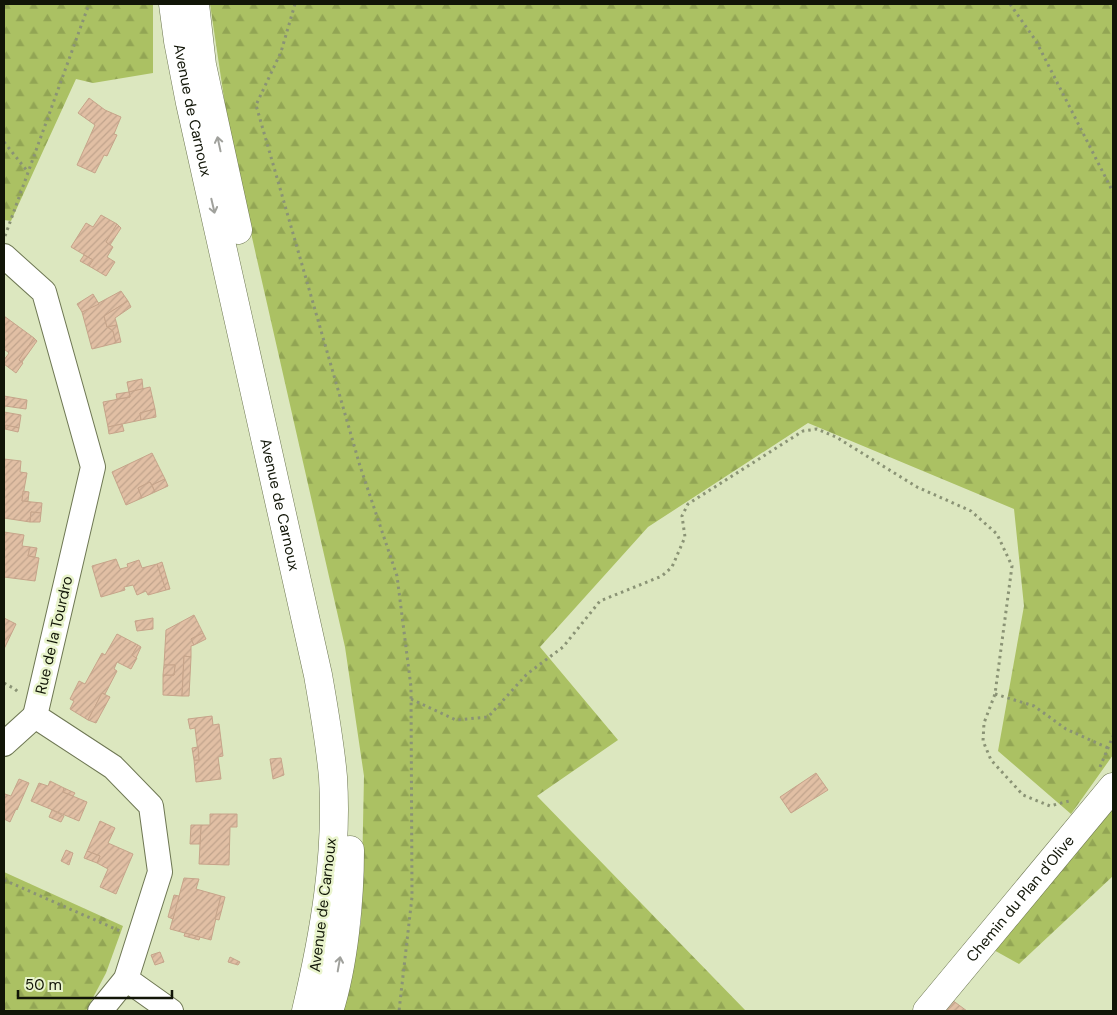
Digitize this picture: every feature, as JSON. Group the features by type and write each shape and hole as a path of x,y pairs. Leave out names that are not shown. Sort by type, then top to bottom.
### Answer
{"main road":[{"name":"Avenue de Carnoux","path":"174,4 178,41 190,103 316,666 327,728 333,778 333,826 330,872 319,955 306,1011"},
{"name":"Avenue de Carnoux","path":"195,4 202,65 332,671 343,733 348,785 350,859 345,932 334,995 329,1011"},
{"name":"Chemin du Plan d'Olive","path":"927,1011 1105,776"}],"street":[{"name":"Rue de la Tourdro","path":"4,256 44,292 94,468 35,716 113,767 152,806 160,872 126,979"},
{"path":"4,744 35,716"},
{"path":"100,1011 126,979 171,1011"}],"path":[{"path":"4,240 89,4"},
{"path":"295,4 281,52 256,105 360,466 397,576 412,687 412,897 399,1011"},
{"path":"1010,4 1036,41 1113,192"},
{"path":"4,142 28,172"},
{"path":"412,700 456,720 488,717 526,674 563,647 600,601 662,576 672,567 685,537 682,516 688,504 802,430 817,429 836,437 917,487 971,511 998,534 1012,566 995,694 984,724 983,741 991,760 1023,795 1050,806 1070,801 1075,796"},
{"path":"995,694 1034,706 1066,729 1108,748"},
{"path":"1105,776 1108,748 1113,736"},
{"path":"4,880 138,939"}],"green space":[{"path":"4,4 153,4 153,73 93,83 76,79 11,221 4,220"},
{"path":"210,4 1113,4 1113,755 1071,814 998,751 1024,606 1014,509 808,423 648,527 540,647 618,740 537,796 746,1011 338,1011 361,923 364,776 345,647 231,145"},
{"path":"1113,804 1113,876 1019,964 992,949"},
{"path":"4,872 123,926 106,973 86,1011 4,1011"}],"building":[{"path":"89,98 105,110 121,117 114,134 117,135 107,156 104,155 95,173 77,165 95,125 78,113"},
{"path":"101,215 117,224 106,242 113,247 107,257 115,262 106,276 89,266 93,260 71,247 86,223 93,227"},
{"path":"117,224 121,228 110,245 106,242"},
{"path":"84,255 93,260 89,266 80,261"},
{"path":"121,291 128,301 104,316 107,327 113,331 116,343 92,349 82,312"},
{"path":"93,294 99,304 82,312 77,304"},
{"path":"128,301 131,307 115,318 117,325 107,327 104,316"},
{"path":"4,316 34,338 19,360 23,363 16,373 4,364 4,360 9,353 4,349"},
{"path":"117,325 121,342 116,343 113,331 108,327"},
{"path":"34,338 37,341 22,362 19,360"},
{"path":"142,379 143,389 129,392 127,382"},
{"path":"150,387 155,409 140,413 141,420 108,427 103,402 130,397 129,392"},
{"path":"129,392 130,397 117,399 116,394"},
{"path":"4,396 27,400 26,409 5,406 4,412"},
{"path":"155,409 156,417 141,420 140,413"},
{"path":"4,412 21,415 19,428 4,425"},
{"path":"122,424 124,431 109,434 108,427"},
{"path":"6,425 19,428 18,432 5,429"},
{"path":"152,453 165,479 152,485 150,482 138,488 142,498 126,505 112,472"},
{"path":"4,459 21,461 20,472 27,473 22,501 42,503 41,513 31,512 30,522 4,518"},
{"path":"165,479 168,486 155,492 152,485"},
{"path":"150,482 155,492 142,498 138,488"},
{"path":"23,491 29,492 28,501 22,501"},
{"path":"31,512 41,513 40,522 30,522"},
{"path":"4,532 24,535 22,546 30,547 28,556 39,558 35,581 4,577"},
{"path":"30,547 37,548 35,557 28,556"},
{"path":"116,559 120,569 128,567 127,564 139,560 142,568 157,564 166,590 148,595 146,591 137,595 133,585 124,587 125,590 101,597 92,566"},
{"path":"162,562 170,589 166,590 157,564"},
{"path":"194,615 203,633 191,639 194,645 191,646 191,657 184,656 182,696 163,695 163,675 174,675 175,665 164,665 166,630"},
{"path":"4,618 16,624 4,649"},
{"path":"153,618 153,629 137,631 135,621"},
{"path":"203,633 206,639 194,645 191,639"},
{"path":"117,634 138,645 132,655 137,658 131,669 117,662 114,669 117,671 105,694 102,693 88,720 70,709 74,701 70,699 79,681 85,684 102,653 105,655"},
{"path":"138,645 141,647 136,658 132,655"},
{"path":"184,656 191,657 189,696 182,696"},
{"path":"164,665 175,665 174,675 163,675"},
{"path":"102,693 110,697 96,723 88,720"},
{"path":"212,716 213,725 219,724 223,756 218,757 221,779 196,782 194,760 199,760 195,728 190,729 188,719"},
{"path":"198,747 199,760 194,760 192,748"},
{"path":"281,758 284,775 273,779 270,759"},
{"path":"816,773 828,790 791,813 780,797"},
{"path":"19,779 29,783 10,822 4,819 4,796 5,794 11,796"},
{"path":"50,781 64,788 63,792 87,802 79,821 31,801 39,783 48,786"},
{"path":"64,788 75,793 73,796 63,792"},
{"path":"52,810 64,816 61,822 49,817"},
{"path":"210,814 237,814 237,827 230,827 229,865 199,864 201,825 210,825"},
{"path":"100,821 115,828 108,843 133,854 116,894 100,887 108,869 97,863 100,856 87,851"},
{"path":"191,825 201,825 200,844 190,844"},
{"path":"66,850 73,853 69,865 61,861"},
{"path":"87,851 100,856 97,863 84,858"},
{"path":"184,878 199,879 196,889 221,896 211,940 170,929"},
{"path":"174,895 179,896 173,919 168,917"},
{"path":"221,896 225,897 219,920 215,919"},
{"path":"185,933 200,937 199,940 184,936"},
{"path":"160,952 164,962 155,965 151,955"},
{"path":"230,957 240,962 238,965 228,962"},
{"path":"952,1000 967,1011 943,1011"}]}
